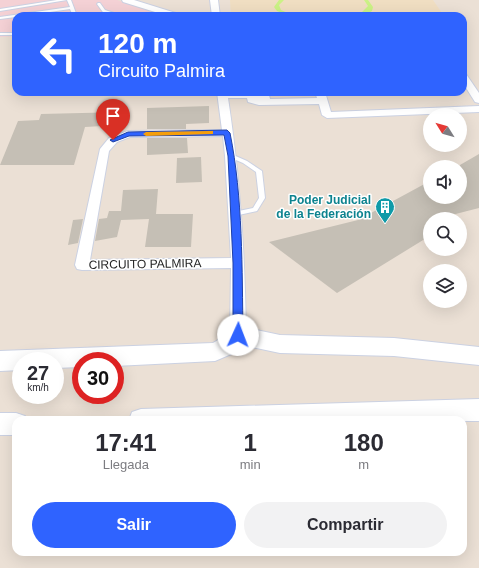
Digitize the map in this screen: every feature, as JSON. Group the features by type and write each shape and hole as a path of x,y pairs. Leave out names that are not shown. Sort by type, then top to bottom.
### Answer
{"street":[{"path":"214,0 216,12"},
{"path":"129,1 163,12"},
{"path":"467,82 479,100"},
{"path":"0,361 215,352 228,346 238,335 238,263 231,156 223,97 258,99 305,96"},
{"path":"321,96 327,116 479,109"},
{"name":"CIRCUITO PALMIRA","path":"227,133 128,134 113,140 104,151 82,265 238,263"},
{"path":"238,335 280,344 394,347 479,356"},
{"path":"276,416 479,410"},
{"path":"0,424 12,424"}],"lane":[{"path":"0,10 65,0"},
{"path":"69,0 74,12"},
{"path":"99,4 104,11 107,12"},
{"path":"43,12 72,8"},
{"path":"0,18 12,16"},
{"path":"0,34 12,34"},
{"path":"231,156 246,162 259,171 262,198 255,210 234,214"}],"shaded area":[{"path":"0,0 117,0 154,12 12,12 12,36 0,37"},
{"path":"230,0 433,0 441,12 231,12"}],"green space":[{"path":"279,0 284,0 279,5 281,10 286,12 277,11 274,7"},
{"path":"364,0 368,0 373,7 372,11 362,12 368,6"}],"building":[{"path":"209,106 209,123 186,124 186,129 147,129 147,108"},
{"path":"123,112 121,125 85,127 74,165 0,165 18,121 39,120 41,114"},
{"path":"147,138 187,138 188,153 147,155"},
{"name":"Poder Judicial de la Federación","path":"479,154 479,208 463,212 423,212 423,240 337,293 269,242 358,220 423,185 423,204 467,204 467,161"},
{"path":"201,157 202,182 176,183 177,158"},
{"path":"158,189 156,214 193,214 191,247 145,247 149,219 121,220 117,237 95,241 99,219 107,218 109,211 121,211 123,190"},
{"path":"83,219 78,243 68,245 73,220"}],"slow traffic":[{"path":"146,134 210,133"}],"place":[{"name":"Poder Judicial de la Federación","path":"385,224"}],"route":[{"path":"113,140 128,134 227,133 231,156 238,263 238,335"}]}
